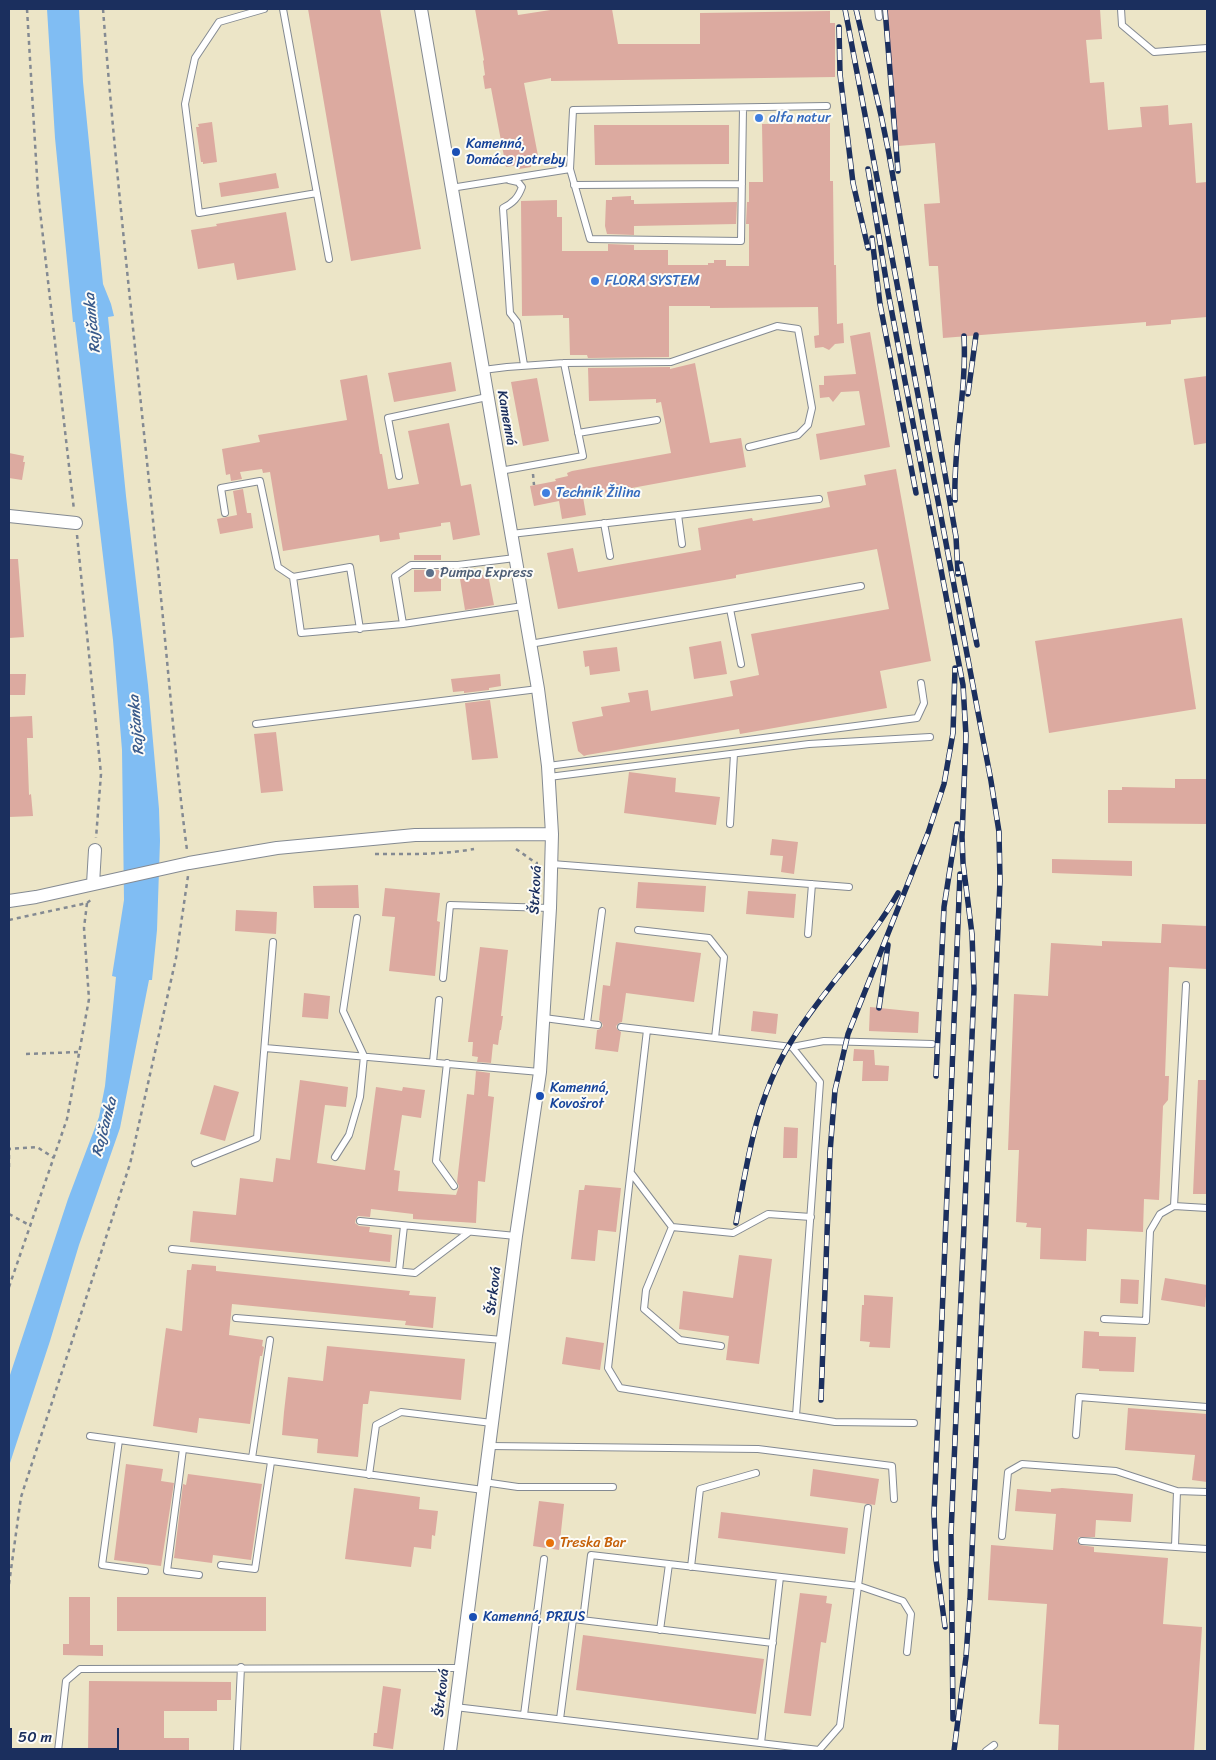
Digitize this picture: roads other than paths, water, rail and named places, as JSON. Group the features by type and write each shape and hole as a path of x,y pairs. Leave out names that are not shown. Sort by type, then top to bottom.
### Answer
{"street":[{"name":"Kamenná","path":"421,9 538,689 549,771 552,834"},
{"path":"9,516 76,524"},
{"path":"9,901 94,891 106,882 184,870 277,848 405,836 552,834"},
{"name":"Štrková","path":"450,1751 516,1236 540,1072 550,908 552,834"},
{"path":"94,891 95,850"}],"lane":[{"path":"264,9 219,22 195,58 184,104 199,213 317,193"},
{"path":"282,9 329,259"},
{"path":"878,9 879,17"},
{"path":"1121,9 1122,25 1154,52 1207,48"},
{"path":"743,108 741,241 590,239 570,169 573,110 827,106"},
{"path":"451,188 570,169"},
{"path":"509,180 518,182 522,187 519,196 512,204 503,208 510,312 517,322 524,366"},
{"path":"574,185 742,184"},
{"path":"482,370 564,363 671,362 777,326 798,329 812,408 808,425 798,435 749,447"},
{"path":"500,471 583,456 564,363"},
{"path":"399,476 388,418 487,397"},
{"path":"578,433 656,420"},
{"path":"225,513 221,488 260,481 278,567 293,577 350,567 360,629"},
{"path":"511,534 819,499"},
{"path":"678,514 682,544"},
{"path":"604,522 610,556"},
{"path":"403,624 395,576 411,565 458,565 516,558"},
{"path":"293,577 301,634 403,624 523,606"},
{"path":"530,644 861,586"},
{"path":"730,609 741,664"},
{"path":"549,771 917,718 924,703 920,683"},
{"path":"256,724 538,689"},
{"path":"549,771 734,754 810,744 930,737"},
{"path":"730,824 734,754"},
{"path":"552,864 849,887"},
{"path":"808,934 812,884"},
{"path":"443,978 450,905 550,908"},
{"path":"587,1023 602,912"},
{"path":"335,1157 349,1135 360,1097 364,1056 343,1012 357,918"},
{"path":"638,930 709,938 724,957 715,1038"},
{"path":"195,1163 257,1138 273,942"},
{"path":"1174,1206 1186,986"},
{"path":"433,1062 439,1000"},
{"path":"544,1018 598,1025"},
{"path":"621,1028 792,1047 824,1041 932,1044"},
{"path":"647,1030 608,1368 620,1388 835,1422 914,1423"},
{"path":"792,1047 820,1082 796,1416"},
{"path":"265,1048 540,1072"},
{"path":"447,1063 436,1161 454,1186"},
{"path":"631,1173 672,1226 733,1233 768,1214 811,1217"},
{"path":"1104,1319 1146,1321 1150,1231 1160,1214 1174,1206 1207,1208"},
{"path":"360,1222 516,1236"},
{"path":"399,1272 404,1226"},
{"path":"672,1226 646,1290 644,1309 680,1340 721,1346"},
{"path":"172,1249 415,1273 469,1232"},
{"path":"236,1318 503,1340"},
{"path":"252,1458 270,1340"},
{"path":"1076,1435 1079,1397 1207,1407"},
{"path":"369,1475 376,1425 401,1412 492,1423"},
{"path":"90,1436 369,1475 484,1486 613,1487"},
{"path":"119,1440 102,1566 145,1571"},
{"path":"489,1446 758,1449 892,1466 894,1499"},
{"path":"183,1449 167,1571 200,1575"},
{"path":"221,1565 256,1569 271,1462"},
{"path":"1002,1536 1008,1472 1022,1464 1116,1471 1178,1491 1207,1492"},
{"path":"691,1567 700,1489 756,1473"},
{"path":"1175,1546 1178,1491"},
{"path":"456,1708 524,1714 820,1750 840,1726 868,1508"},
{"path":"1082,1541 1207,1549"},
{"path":"583,1620 591,1555 859,1586 902,1601 911,1614 907,1652"},
{"path":"524,1714 544,1559"},
{"path":"660,1630 669,1564"},
{"path":"761,1743 780,1577"},
{"path":"560,1719 573,1619 773,1643"},
{"path":"58,1751 66,1681 80,1669 241,1667 460,1668"},
{"path":"237,1751 241,1667"},
{"path":"986,1751 994,1745"}],"water":[{"name":"Rajčanka","path":"47,9 79,9 83,82 103,284 114,316 108,317 148,685 160,841 157,930 152,980 149,980 120,1128 79,1245 9,1466 9,1378 68,1199 99,1117 105,1086 116,977 112,976 124,900 122,750 113,640 75,322 73,322 55,138"}],"railway":[{"path":"845,9 991,781 999,832 1000,881 970,1599 966,1657 954,1751"},
{"path":"856,9 889,154 956,537 958,574"},
{"path":"885,9 898,171"},
{"path":"839,27 840,74 853,183 868,248"},
{"path":"868,169 888,292 963,685 966,736 962,837 963,863 972,934 974,989 951,1534 953,1719"},
{"path":"872,238 880,304 916,493"},
{"path":"968,394 976,335"},
{"path":"955,500 956,459 964,377 964,336"},
{"path":"961,564 977,645"},
{"path":"821,1400 830,1152 835,1090 848,1034 928,833 944,784 953,733 955,668"},
{"path":"936,1076 944,907 957,824"},
{"path":"945,1627 936,1560 934,1513 960,874"},
{"path":"736,1223 754,1131 768,1087 778,1066 789,1045 815,1006 886,913 898,893"},
{"path":"879,1008 888,945"}],"place":[{"name":"alfa natur","path":"759,118"},
{"name":"Kamenná, Domáce potreby","path":"456,152"},
{"name":"FLORA SYSTEM","path":"595,281"},
{"name":"Technik Žilina","path":"546,493"},
{"name":"Pumpa Express","path":"430,573"},
{"name":"Kamenná, Kovošrot","path":"540,1096"},
{"name":"Treska Bar","path":"550,1543"},
{"name":"Kamenná, PRIUS","path":"473,1617"}]}
